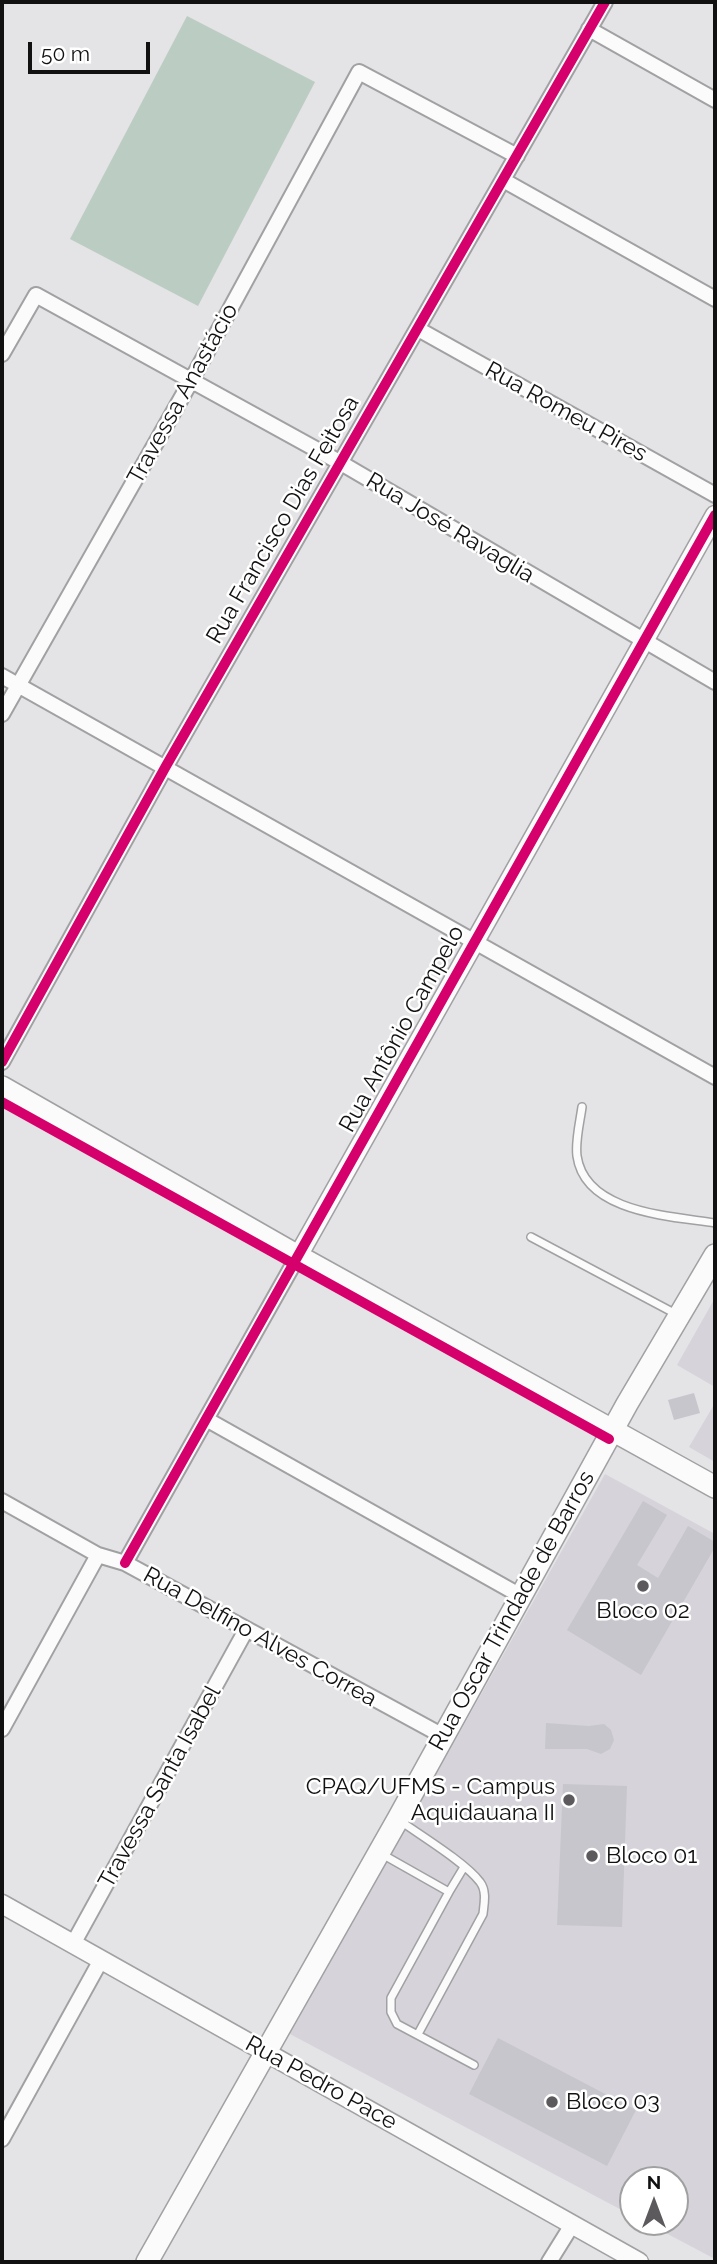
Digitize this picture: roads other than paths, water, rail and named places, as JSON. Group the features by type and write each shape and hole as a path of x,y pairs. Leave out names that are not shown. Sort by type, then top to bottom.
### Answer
{"main road":[{"path":"2,1087 298,1256 715,1487"},
{"name":"Rua Oscar Trindade de Barros","path":"147,2262 398,1819 678,1315 715,1255"}],"street":[{"name":"Rua Francisco Dias Feitosa","path":"2,1062 166,766 605,2"},
{"path":"589,29 715,100"},
{"name":"Travessa Anastácio","path":"2,714 191,381 359,72 517,156"},
{"path":"503,180 715,299"},
{"name":"Rua José Ravaglia","path":"2,354 36,295 341,463 715,682"},
{"name":"Rua Romeu Pires","path":"418,329 715,495"},
{"name":"Rua Antônio Campelo","path":"125,1563 715,515"},
{"path":"2,676 715,1077"},
{"path":"206,1419 521,1596"},
{"name":"Rua Delfino Alves Correa","path":"2,1501 98,1555 125,1563 443,1736"},
{"path":"2,1729 98,1555"},
{"name":"Travessa Santa Isabel","path":"73,1944 246,1630"},
{"name":"Rua Pedro Pace","path":"2,1904 639,2262"},
{"path":"2,2139 101,1960"},
{"path":"549,2262 572,2225"}],"lane":[{"path":"582,1107 576,1155 582,1173 598,1192 631,1209 715,1223"},
{"path":"531,1237 678,1315"},
{"path":"398,1819 464,1867 482,1883 485,1895 483,1914 418,2034"},
{"path":"378,1851 449,1892"},
{"path":"464,1867 391,1997 391,2012 397,2024 474,2065"}],"place":[{"name":"Bloco 02","path":"643,1586"},
{"name":"CPAQ/UFMS - Campus Aquidauana II","path":"569,1800"},
{"name":"Bloco 01","path":"592,1856"},
{"name":"Bloco 03","path":"552,2102"}]}
